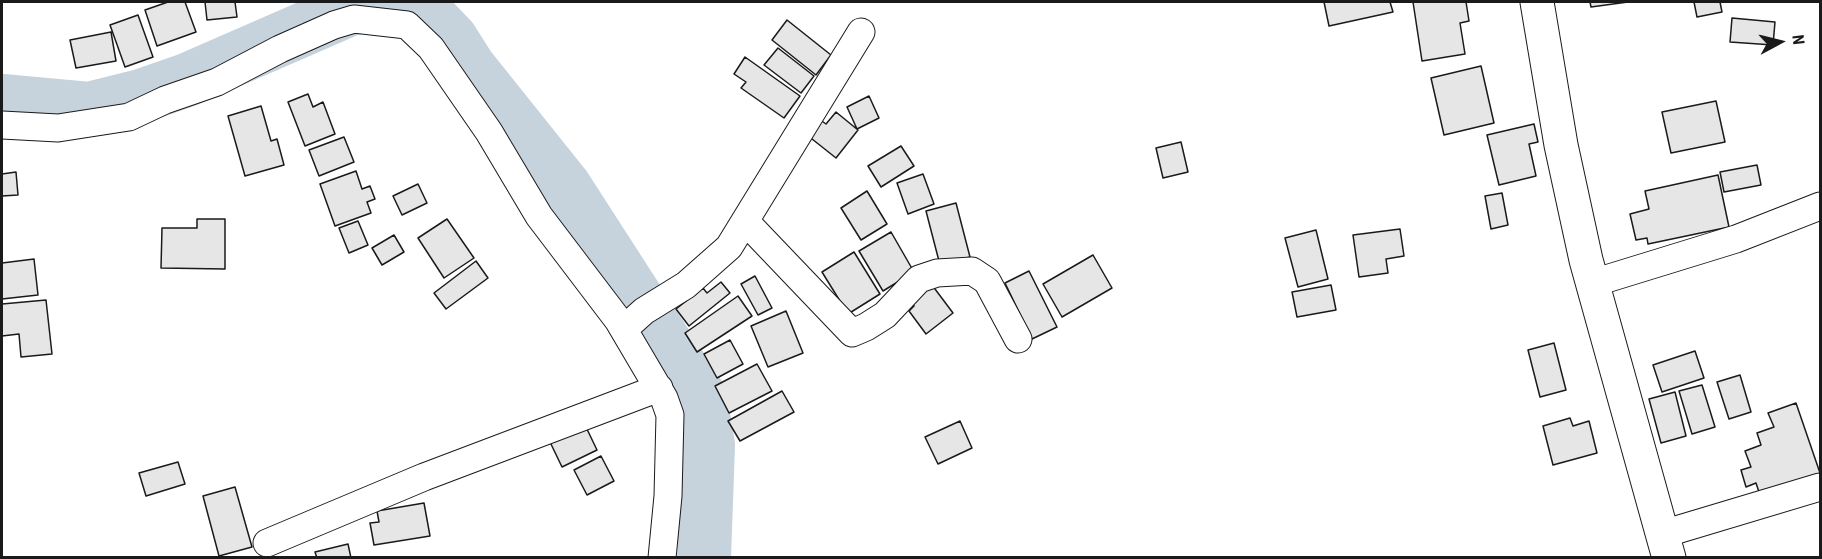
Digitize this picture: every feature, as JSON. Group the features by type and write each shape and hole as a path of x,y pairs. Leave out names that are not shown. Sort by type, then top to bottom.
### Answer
{"street":[{"path":"1537,2 1561,144 1586,260 1666,546 1821,487"},
{"path":"2,125 58,128 129,117 217,82 280,49 334,25 384,11 407,25 431,48 489,132 539,216 634,320 670,415 668,496 662,558"},
{"path":"634,320 686,285 729,247 861,32"},
{"path":"1593,284 1736,239 1821,206"},
{"path":"745,221 852,333 885,315 919,279 937,273 972,271 987,281 1018,339"},
{"path":"267,543 424,477 658,388"}],"building":[{"path":"168,2 185,2 196,32 157,46 145,10"},
{"path":"205,2 235,2 237,17 207,20"},
{"path":"1324,2 1390,2 1393,12 1329,26"},
{"path":"1413,2 1466,2 1469,21 1460,23 1465,54 1422,61"},
{"path":"1590,2 1628,2 1591,7"},
{"path":"1694,2 1720,2 1722,12 1697,17"},
{"path":"138,15 153,57 125,67 110,25"},
{"path":"1732,18 1775,22 1773,45 1730,42"},
{"path":"787,20 831,55 816,75 772,40"},
{"path":"111,32 116,61 76,68 70,40"},
{"path":"778,48 814,76 801,93 764,65"},
{"path":"745,57 800,96 784,118 741,88 746,82 734,74"},
{"path":"1481,66 1494,123 1444,135 1431,78"},
{"path":"308,94 313,107 323,102 335,134 305,146 288,102"},
{"path":"869,96 879,118 857,129 847,107"},
{"path":"1716,101 1725,142 1671,153 1662,112"},
{"path":"261,106 271,141 277,139 284,165 245,176 228,116"},
{"path":"836,112 858,130 836,158 807,135 819,119 826,124"},
{"path":"1534,124 1538,142 1529,144 1536,176 1499,185 1487,135"},
{"path":"344,137 354,162 319,176 309,150"},
{"path":"1181,142 1188,172 1163,178 1156,148"},
{"path":"901,146 914,166 881,187 868,166"},
{"path":"1757,165 1761,185 1724,192 1720,172"},
{"path":"356,171 362,189 370,186 375,199 367,202 371,213 335,226 320,184"},
{"path":"16,172 18,195 2,196 2,174"},
{"path":"923,174 934,204 908,214 897,183"},
{"path":"1718,175 1729,227 1648,244 1647,238 1636,240 1630,214 1649,209 1645,191"},
{"path":"418,184 427,203 402,215 393,196"},
{"path":"867,191 887,224 861,240 841,208"},
{"path":"1502,193 1508,225 1491,229 1485,196"},
{"path":"956,203 970,257 940,265 926,211"},
{"path":"197,219 225,219 225,269 161,268 162,228 197,228"},
{"path":"447,219 474,258 444,278 418,238"},
{"path":"358,221 368,245 349,253 339,228"},
{"path":"1400,229 1404,256 1386,259 1388,273 1359,277 1353,235"},
{"path":"1316,230 1328,279 1298,287 1285,238"},
{"path":"891,232 914,272 883,291 859,251"},
{"path":"394,235 404,252 382,265 372,248"},
{"path":"854,252 880,294 848,314 822,272"},
{"path":"1093,255 1112,288 1062,317 1043,284"},
{"path":"34,259 38,295 2,299 2,263"},
{"path":"476,261 488,278 446,309 434,293"},
{"path":"1029,271 1057,327 1032,339 1005,283"},
{"path":"755,276 772,308 758,315 741,284"},
{"path":"929,281 953,313 926,334 909,311 914,306 908,297"},
{"path":"721,282 730,293 689,326 676,309 703,288 707,293"},
{"path":"1331,285 1336,310 1297,317 1292,292"},
{"path":"738,296 752,316 697,352 685,333"},
{"path":"46,300 52,354 21,357 19,334 2,336 2,304"},
{"path":"786,311 803,353 768,367 751,326"},
{"path":"730,340 743,364 717,378 704,354"},
{"path":"1554,343 1566,390 1540,397 1528,350"},
{"path":"1695,351 1704,378 1662,392 1653,365"},
{"path":"757,364 772,391 729,413 715,386"},
{"path":"1740,375 1751,412 1729,419 1717,382"},
{"path":"1702,385 1715,427 1692,434 1679,391"},
{"path":"782,391 794,412 740,441 728,421"},
{"path":"1675,392 1686,436 1661,443 1649,399"},
{"path":"1796,403 1820,473 1760,495 1756,483 1746,487 1741,470 1751,467 1745,451 1761,445 1757,433 1774,427 1768,413"},
{"path":"1570,418 1573,426 1589,421 1597,453 1553,465 1543,426"},
{"path":"960,421 972,448 938,464 925,437"},
{"path":"585,425 597,450 562,467 550,442"},
{"path":"601,456 614,481 587,495 574,470"},
{"path":"178,462 185,484 146,496 139,473"},
{"path":"235,487 252,547 219,556 203,496"},
{"path":"424,503 430,536 374,545 370,523 379,522 377,511"},
{"path":"348,544 351,558 317,558 315,552"}],"waterway":[{"path":"2,101 89,109 141,96 187,80 350,9 383,2"},
{"path":"401,2 421,8 451,39 468,66 564,186 700,397 708,445 704,558"}]}
